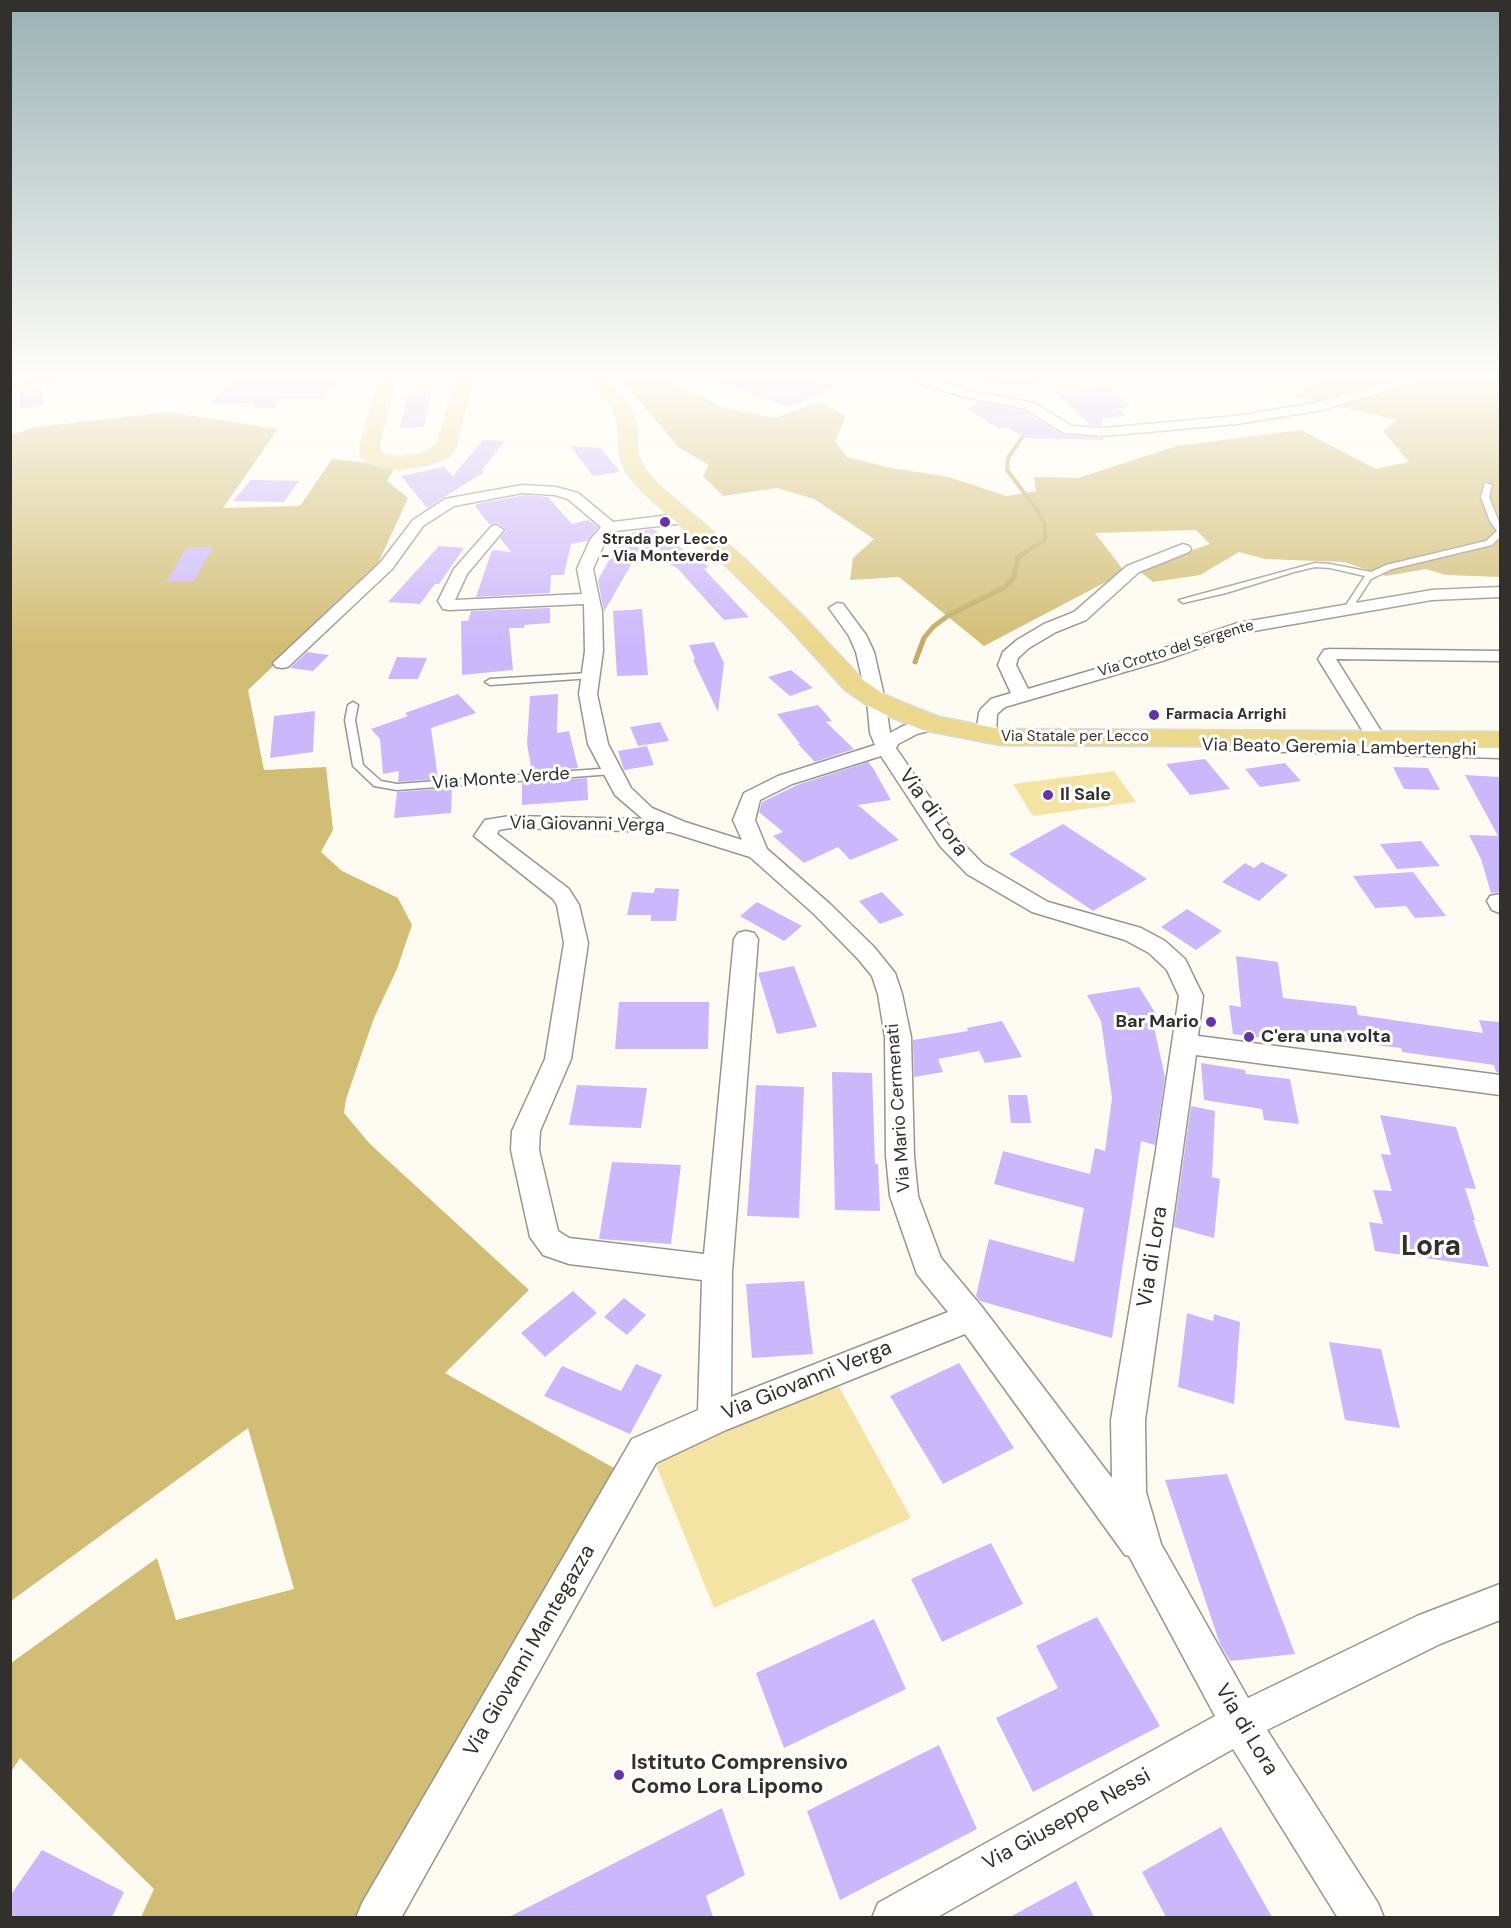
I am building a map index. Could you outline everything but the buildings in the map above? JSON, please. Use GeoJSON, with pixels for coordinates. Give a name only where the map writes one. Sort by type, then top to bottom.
{"type":"FeatureCollection","features":[{"type":"Feature","properties":{"kind":"main road","name":"Via Statale per Lecco"},"geometry":{"type":"LineString","coordinates":[[635,468],[636,472],[737,564],[795,621],[854,685],[876,700],[932,724],[986,735],[1035,739],[1500,740]]}},
{"type":"Feature","properties":{"kind":"street"},"geometry":{"type":"LineString","coordinates":[[282,663],[386,566],[418,523],[450,502],[522,489],[556,491],[577,499],[610,527]]}},
{"type":"Feature","properties":{"kind":"street"},"geometry":{"type":"LineString","coordinates":[[613,771],[598,744],[588,694],[594,651],[593,599],[585,569],[598,540],[610,527],[686,519]]}},
{"type":"Feature","properties":{"kind":"street"},"geometry":{"type":"LineString","coordinates":[[496,530],[460,572],[447,597],[446,601],[449,605],[593,599]]}},
{"type":"Feature","properties":{"kind":"street"},"geometry":{"type":"LineString","coordinates":[[1022,696],[1007,665],[1009,656],[1023,644],[1050,628],[1080,616],[1133,569],[1183,549]]}},
{"type":"Feature","properties":{"kind":"street","name":"Via Crotto del Sergente"},"geometry":{"type":"LineString","coordinates":[[986,735],[988,713],[998,703],[1156,657],[1238,628],[1432,595],[1500,592]]}},
{"type":"Feature","properties":{"kind":"street","name":"Via di Lora"},"geometry":{"type":"LineString","coordinates":[[837,608],[857,635],[865,652],[876,700],[880,733],[886,748],[948,841],[975,869],[1040,907],[1133,934],[1157,947],[1177,965],[1191,996],[1128,1420],[1129,1492],[1145,1551],[1240,1722],[1363,1917]]}},
{"type":"Feature","properties":{"kind":"street"},"geometry":{"type":"LineString","coordinates":[[1376,739],[1327,659],[1330,654],[1500,656]]}},
{"type":"Feature","properties":{"kind":"street"},"geometry":{"type":"LineString","coordinates":[[758,852],[744,820],[751,797],[785,780],[886,748],[891,740],[910,730],[932,724]]}},
{"type":"Feature","properties":{"kind":"street","name":"Via Beato Geremia Lambertenghi"},"geometry":{"type":"LineString","coordinates":[[1179,738],[1189,745],[1500,752]]}},
{"type":"Feature","properties":{"kind":"street","name":"Via Mario Cermenati"},"geometry":{"type":"LineString","coordinates":[[613,771],[622,791],[645,812],[677,827],[758,852],[822,909],[883,973],[890,994],[897,1037],[900,1156],[904,1196],[928,1265],[971,1317],[1145,1551]]}},
{"type":"Feature","properties":{"kind":"street","name":"Via Giovanni Verga"},"geometry":{"type":"LineString","coordinates":[[677,827],[510,822],[492,825],[485,836],[561,894],[568,905],[576,943],[558,1059],[526,1131],[525,1150],[545,1237],[553,1246],[569,1251],[696,1265],[717,1272]]}},
{"type":"Feature","properties":{"kind":"street","name":"Via Giovanni Verga"},"geometry":{"type":"LineString","coordinates":[[746,939],[717,1272],[714,1419],[971,1317]]}},
{"type":"Feature","properties":{"kind":"street"},"geometry":{"type":"LineString","coordinates":[[1185,1044],[1500,1085]]}},
{"type":"Feature","properties":{"kind":"street","name":"Via Giovanni Mantegazza"},"geometry":{"type":"LineString","coordinates":[[377,1917],[644,1451],[714,1419]]}},
{"type":"Feature","properties":{"kind":"street","name":"Via Giuseppe Nessi"},"geometry":{"type":"LineString","coordinates":[[893,1917],[1240,1722],[1430,1629],[1500,1602]]}},
{"type":"Feature","properties":{"kind":"lane"},"geometry":{"type":"LineString","coordinates":[[1348,608],[1368,577],[1389,567],[1488,543],[1500,532],[1485,497],[1488,485]]}},
{"type":"Feature","properties":{"kind":"lane"},"geometry":{"type":"LineString","coordinates":[[1184,600],[1226,591],[1315,565],[1372,575]]}},
{"type":"Feature","properties":{"kind":"lane"},"geometry":{"type":"LineString","coordinates":[[490,682],[589,676]]}},
{"type":"Feature","properties":{"kind":"lane","name":"Via Monte Verde"},"geometry":{"type":"LineString","coordinates":[[353,705],[350,720],[358,766],[378,784],[397,787],[613,771]]}},
{"type":"Feature","properties":{"kind":"shaded area"},"geometry":{"type":"Polygon","coordinates":[[[11,468],[251,468],[223,508],[300,506],[326,468],[395,468],[387,481],[408,498],[375,570],[248,690],[264,770],[326,767],[333,830],[321,852],[342,871],[398,898],[412,925],[397,969],[374,1018],[346,1099],[344,1113],[370,1144],[529,1290],[445,1373],[621,1472],[360,1917],[141,1917],[154,1889],[20,1758],[11,1772],[11,1663],[157,1558],[176,1620],[294,1589],[248,1428],[11,1601],[11,468]]]}},
{"type":"Feature","properties":{"kind":"shaded area"},"geometry":{"type":"Polygon","coordinates":[[[707,468],[892,468],[949,477],[1006,496],[1036,491],[1034,477],[1078,478],[1109,468],[1500,468],[1500,577],[1446,575],[1426,569],[1386,576],[1344,562],[1265,559],[1239,552],[1200,575],[1153,582],[1137,569],[1210,544],[1196,530],[1095,533],[1125,572],[984,646],[899,577],[850,580],[853,558],[874,539],[814,499],[777,488],[723,496],[703,476],[707,468]]]}},
{"type":"Feature","properties":{"kind":"shaded area"},"geometry":{"type":"Polygon","coordinates":[[[1114,771],[1136,802],[1033,816],[1013,784],[1114,771]]]}},
{"type":"Feature","properties":{"kind":"shaded area"},"geometry":{"type":"Polygon","coordinates":[[[831,1372],[911,1518],[714,1608],[649,1448],[831,1372]]]}},
{"type":"Feature","properties":{"kind":"waterway"},"geometry":{"type":"LineString","coordinates":[[1007,468],[1040,514],[1045,525],[1045,540],[1023,554]]}},
{"type":"Feature","properties":{"kind":"waterway"},"geometry":{"type":"LineString","coordinates":[[915,662],[924,638],[933,627],[949,615],[1005,587],[1014,577],[1018,557],[1025,552]]}},
{"type":"Feature","properties":{"kind":"place","name":"Strada per Lecco - Via Monteverde"},"geometry":{"type":"Point","coordinates":[665,522]}},
{"type":"Feature","properties":{"kind":"place","name":"Farmacia Arrighi"},"geometry":{"type":"Point","coordinates":[1154,715]}},
{"type":"Feature","properties":{"kind":"place","name":"Il Sale"},"geometry":{"type":"Point","coordinates":[1048,795]}},
{"type":"Feature","properties":{"kind":"place","name":"Bar Mario"},"geometry":{"type":"Point","coordinates":[1211,1022]}},
{"type":"Feature","properties":{"kind":"place","name":"C'era una volta"},"geometry":{"type":"Point","coordinates":[1249,1037]}},
{"type":"Feature","properties":{"kind":"place","name":"Istituto Comprensivo Como Lora Lipomo"},"geometry":{"type":"Point","coordinates":[619,1775]}},
{"type":"Feature","properties":{"kind":"district","name":"Lora"},"geometry":{"type":"Point","coordinates":[1431,1248]}}]}
